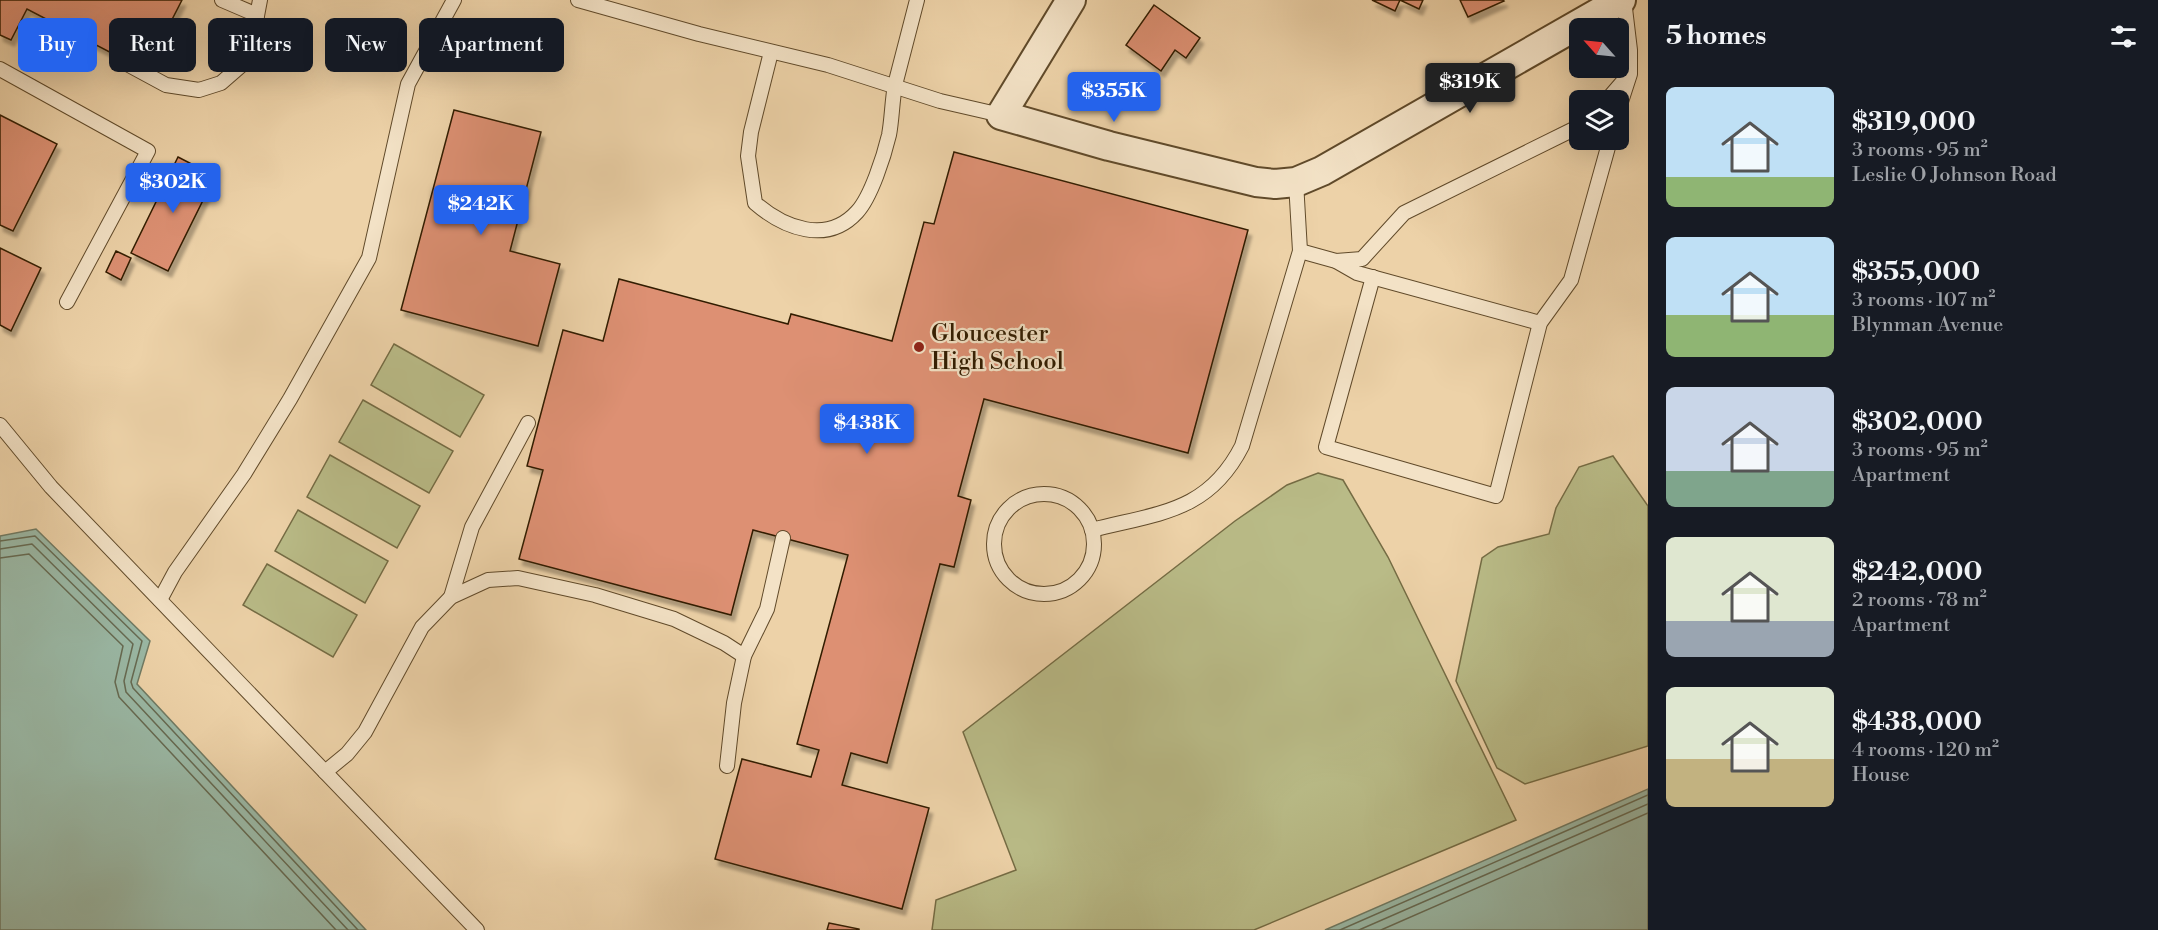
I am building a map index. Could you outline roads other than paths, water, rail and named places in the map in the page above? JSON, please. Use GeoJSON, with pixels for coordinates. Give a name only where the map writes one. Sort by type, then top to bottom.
{"type":"FeatureCollection","features":[{"type":"Feature","properties":{"kind":"street"},"geometry":{"type":"LineString","coordinates":[[1071,0],[1001,116],[1109,146],[1256,182],[1275,184],[1296,182],[1348,157],[1623,0]]}},
{"type":"Feature","properties":{"kind":"lane"},"geometry":{"type":"LineString","coordinates":[[222,0],[257,15]]}},
{"type":"Feature","properties":{"kind":"lane"},"geometry":{"type":"LineString","coordinates":[[141,72],[166,86],[199,90],[221,83],[244,63],[253,36],[260,0]]}},
{"type":"Feature","properties":{"kind":"lane"},"geometry":{"type":"LineString","coordinates":[[160,600],[175,572],[244,474],[290,399],[369,258],[408,84],[454,0]]}},
{"type":"Feature","properties":{"kind":"lane"},"geometry":{"type":"LineString","coordinates":[[578,0],[699,34],[828,65],[940,101],[1001,116]]}},
{"type":"Feature","properties":{"kind":"lane"},"geometry":{"type":"LineString","coordinates":[[771,52],[751,132],[748,156],[755,203],[770,215],[795,228],[817,232],[839,226],[858,211],[877,176],[889,135],[895,87],[917,0]]}},
{"type":"Feature","properties":{"kind":"lane"},"geometry":{"type":"LineString","coordinates":[[1623,0],[1630,50],[1630,74],[1625,90]]}},
{"type":"Feature","properties":{"kind":"lane"},"geometry":{"type":"LineString","coordinates":[[0,69],[148,151],[67,302]]}},
{"type":"Feature","properties":{"kind":"lane"},"geometry":{"type":"LineString","coordinates":[[1616,90],[1630,74]]}},
{"type":"Feature","properties":{"kind":"lane"},"geometry":{"type":"LineString","coordinates":[[1336,261],[1362,259],[1404,213],[1569,131]]}},
{"type":"Feature","properties":{"kind":"lane"},"geometry":{"type":"LineString","coordinates":[[1373,277],[1326,447],[1496,496],[1540,323],[1571,280],[1607,150]]}},
{"type":"Feature","properties":{"kind":"lane"},"geometry":{"type":"LineString","coordinates":[[1092,530],[1181,507],[1199,498],[1227,471],[1242,446],[1300,252],[1296,182]]}},
{"type":"Feature","properties":{"kind":"lane"},"geometry":{"type":"LineString","coordinates":[[1300,252],[1336,261],[1357,273],[1540,323]]}},
{"type":"Feature","properties":{"kind":"lane"},"geometry":{"type":"LineString","coordinates":[[451,597],[472,527],[528,423]]}},
{"type":"Feature","properties":{"kind":"lane"},"geometry":{"type":"LineString","coordinates":[[0,425],[51,487],[477,930]]}},
{"type":"Feature","properties":{"kind":"lane"},"geometry":{"type":"LineString","coordinates":[[1050,494],[1068,500],[1083,513],[1092,530],[1093,549],[1087,568],[1074,583],[1057,592],[1038,593],[1020,587],[1005,575],[996,557],[994,538],[1000,519],[1013,504],[1030,496],[1050,494]]}},
{"type":"Feature","properties":{"kind":"lane"},"geometry":{"type":"LineString","coordinates":[[727,765],[734,703],[744,656],[767,609],[783,538]]}},
{"type":"Feature","properties":{"kind":"lane"},"geometry":{"type":"LineString","coordinates":[[325,772],[347,754],[365,732],[422,627],[451,597],[488,580],[518,578],[595,595],[674,619],[724,643],[744,656]]}},
{"type":"Feature","properties":{"kind":"water"},"geometry":{"type":"Polygon","coordinates":[[[36,529],[150,641],[137,684],[366,930],[0,930],[0,536],[36,529]]]}},
{"type":"Feature","properties":{"kind":"water"},"geometry":{"type":"Polygon","coordinates":[[[1648,789],[1648,930],[1325,930],[1648,789]]]}},
{"type":"Feature","properties":{"kind":"place","name":"Gloucester High School"},"geometry":{"type":"Point","coordinates":[919,347]}}]}
